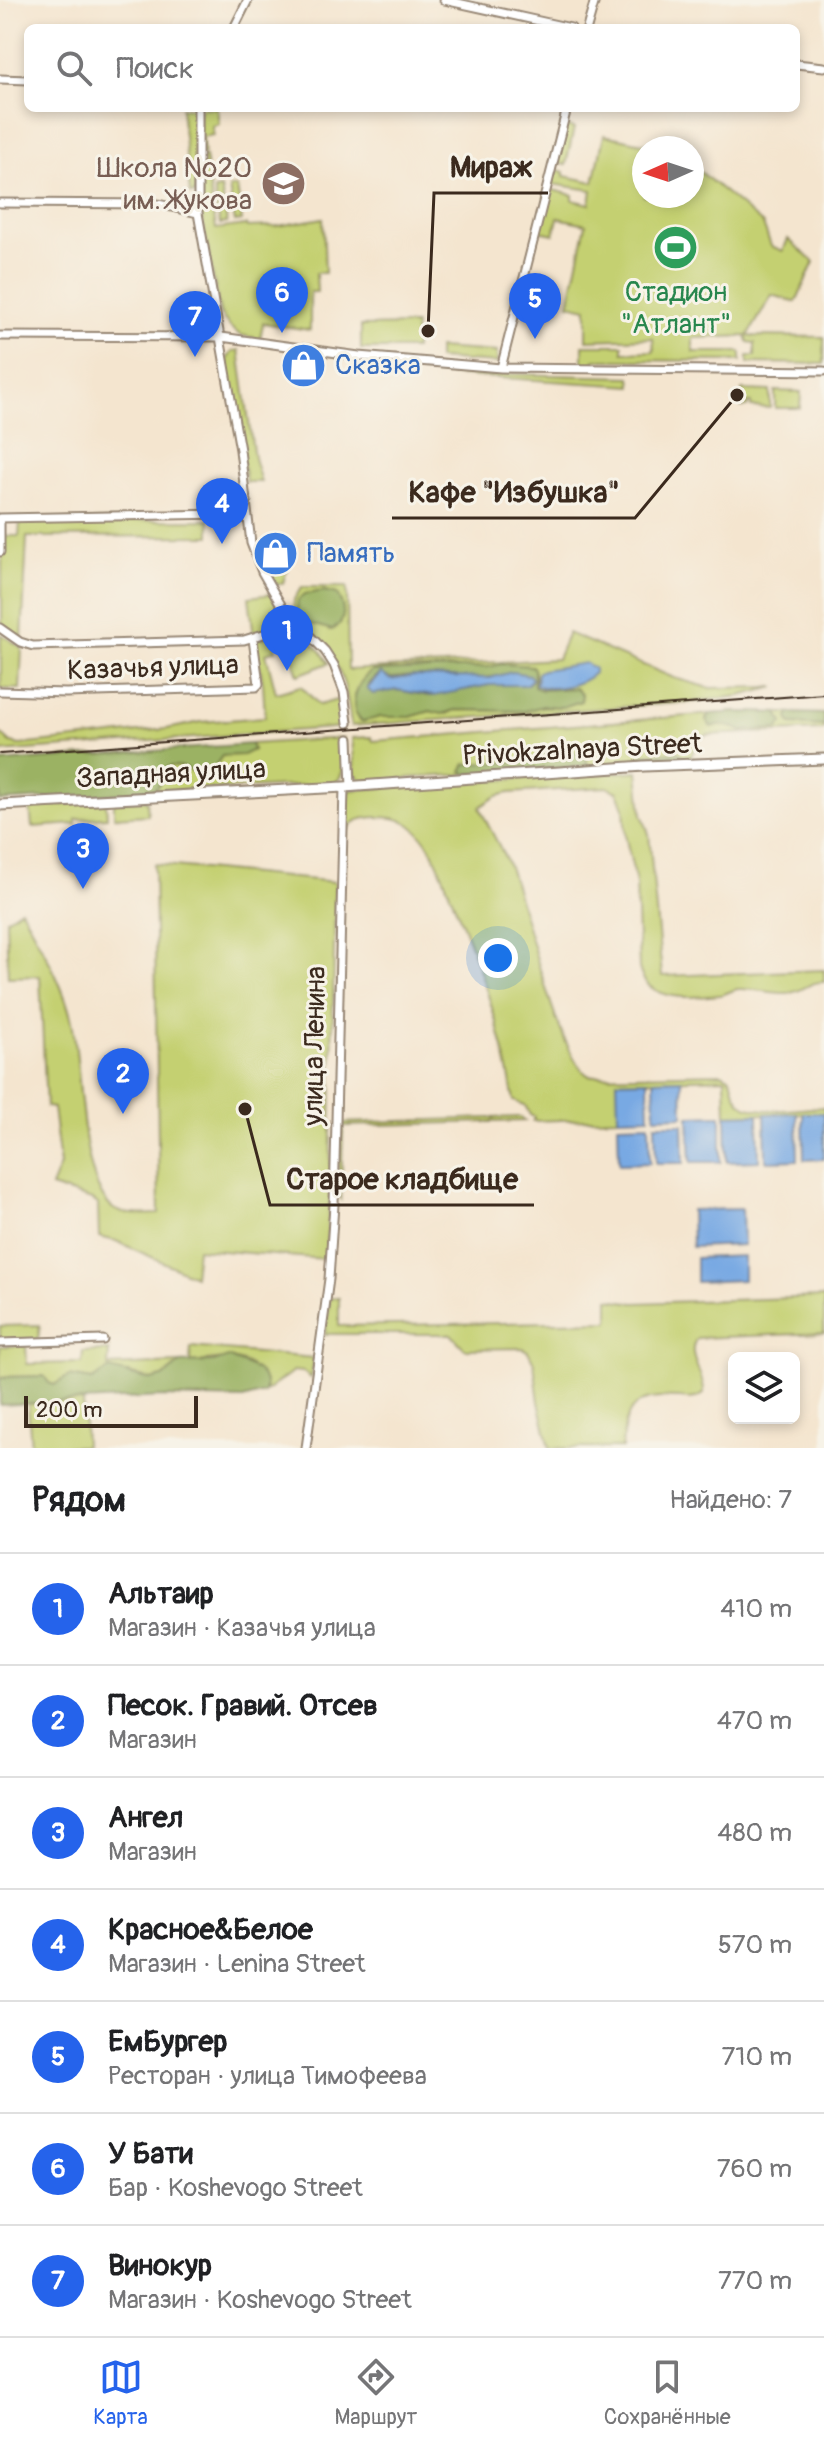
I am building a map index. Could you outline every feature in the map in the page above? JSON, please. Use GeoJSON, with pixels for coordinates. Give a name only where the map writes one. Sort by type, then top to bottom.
{"type":"FeatureCollection","features":[{"type":"Feature","properties":{"kind":"main road","name":"Privokzalnaya Street"},"geometry":{"type":"LineString","coordinates":[[347,787],[644,766],[824,759]]}},
{"type":"Feature","properties":{"kind":"main road","name":"Западная улица"},"geometry":{"type":"LineString","coordinates":[[0,805],[347,787]]}},
{"type":"Feature","properties":{"kind":"street"},"geometry":{"type":"LineString","coordinates":[[236,24],[248,0]]}},
{"type":"Feature","properties":{"kind":"street"},"geometry":{"type":"LineString","coordinates":[[444,0],[553,24]]}},
{"type":"Feature","properties":{"kind":"street"},"geometry":{"type":"LineString","coordinates":[[588,24],[595,0]]}},
{"type":"Feature","properties":{"kind":"street"},"geometry":{"type":"LineString","coordinates":[[800,64],[824,67]]}},
{"type":"Feature","properties":{"kind":"street"},"geometry":{"type":"LineString","coordinates":[[0,79],[24,80]]}},
{"type":"Feature","properties":{"kind":"street"},"geometry":{"type":"LineString","coordinates":[[198,112],[198,213],[221,337],[250,538],[257,562],[289,617],[334,665],[344,692],[348,723]]}},
{"type":"Feature","properties":{"kind":"street"},"geometry":{"type":"LineString","coordinates":[[501,368],[566,112]]}},
{"type":"Feature","properties":{"kind":"street"},"geometry":{"type":"LineString","coordinates":[[0,203],[162,205],[198,213]]}},
{"type":"Feature","properties":{"kind":"street"},"geometry":{"type":"LineString","coordinates":[[0,336],[221,337],[359,356],[501,368],[824,371]]}},
{"type":"Feature","properties":{"kind":"street"},"geometry":{"type":"LineString","coordinates":[[0,552],[0,518],[225,514],[239,509],[247,501]]}},
{"type":"Feature","properties":{"kind":"street"},"geometry":{"type":"LineString","coordinates":[[0,628],[30,646],[253,639],[276,629],[289,617]]}},
{"type":"Feature","properties":{"kind":"street","name":"Казачья улица"},"geometry":{"type":"LineString","coordinates":[[0,691],[66,693],[256,687],[259,684],[253,639]]}},
{"type":"Feature","properties":{"kind":"street","name":"улица Ленина"},"geometry":{"type":"LineString","coordinates":[[306,1448],[333,1237],[349,739]]}},
{"type":"Feature","properties":{"kind":"street"},"geometry":{"type":"LineString","coordinates":[[0,1343],[103,1340]]}},
{"type":"Feature","properties":{"kind":"green space"},"geometry":{"type":"Polygon","coordinates":[[[181,112],[195,112],[195,194],[190,194],[181,112]]]}},
{"type":"Feature","properties":{"kind":"green space"},"geometry":{"type":"Polygon","coordinates":[[[200,112],[218,112],[219,124],[212,126],[213,135],[202,137],[204,153],[199,154],[200,112]]]}},
{"type":"Feature","properties":{"kind":"green space"},"geometry":{"type":"Polygon","coordinates":[[[566,126],[574,128],[566,165],[556,163],[566,126]]]}},
{"type":"Feature","properties":{"kind":"green space","name":"Стадион \"Атлант\""},"geometry":{"type":"Polygon","coordinates":[[[604,135],[632,141],[632,208],[704,208],[704,175],[763,224],[771,246],[783,251],[788,239],[814,262],[796,302],[772,295],[748,336],[824,337],[824,364],[748,363],[748,356],[755,356],[755,343],[748,342],[746,336],[693,338],[693,352],[741,352],[741,361],[595,360],[595,364],[583,364],[583,345],[623,345],[623,352],[654,351],[653,338],[587,340],[587,308],[569,304],[586,224],[558,218],[554,234],[539,231],[549,189],[573,195],[573,200],[590,204],[592,190],[551,184],[555,169],[564,172],[564,176],[594,182],[604,135]]]}},
{"type":"Feature","properties":{"kind":"green space"},"geometry":{"type":"Polygon","coordinates":[[[205,157],[216,229],[246,225],[278,226],[323,218],[325,273],[316,273],[317,292],[310,292],[310,330],[263,323],[260,339],[240,335],[220,314],[201,213],[199,158],[205,157]]]}},
{"type":"Feature","properties":{"kind":"green space"},"geometry":{"type":"Polygon","coordinates":[[[237,187],[242,221],[235,222],[229,188],[237,187]]]}},
{"type":"Feature","properties":{"kind":"green space"},"geometry":{"type":"Polygon","coordinates":[[[221,189],[227,223],[220,224],[214,190],[221,189]]]}},
{"type":"Feature","properties":{"kind":"green space"},"geometry":{"type":"Polygon","coordinates":[[[415,325],[415,349],[361,349],[361,326],[415,325]]]}},
{"type":"Feature","properties":{"kind":"green space"},"geometry":{"type":"Polygon","coordinates":[[[438,348],[497,352],[497,363],[438,359],[438,348]]]}},
{"type":"Feature","properties":{"kind":"green space"},"geometry":{"type":"Polygon","coordinates":[[[239,350],[254,458],[261,482],[246,482],[227,359],[232,352],[239,350]]]}},
{"type":"Feature","properties":{"kind":"green space"},"geometry":{"type":"Polygon","coordinates":[[[435,368],[505,374],[631,377],[632,386],[435,374],[435,368]]]}},
{"type":"Feature","properties":{"kind":"green space"},"geometry":{"type":"Polygon","coordinates":[[[742,390],[770,391],[770,408],[751,407],[751,403],[741,407],[742,390]]]}},
{"type":"Feature","properties":{"kind":"green space"},"geometry":{"type":"Polygon","coordinates":[[[775,391],[801,392],[800,408],[775,408],[775,391]]]}},
{"type":"Feature","properties":{"kind":"green space"},"geometry":{"type":"Polygon","coordinates":[[[210,520],[210,536],[27,537],[22,640],[2,626],[2,536],[19,536],[20,521],[210,520]]]}},
{"type":"Feature","properties":{"kind":"green space"},"geometry":{"type":"Polygon","coordinates":[[[280,548],[290,559],[283,583],[277,585],[270,580],[259,558],[280,557],[280,548]]]}},
{"type":"Feature","properties":{"kind":"green space"},"geometry":{"type":"Polygon","coordinates":[[[302,587],[347,587],[348,670],[557,659],[568,633],[674,678],[710,688],[775,687],[740,696],[694,702],[351,726],[341,675],[328,652],[293,614],[294,599],[302,587]],[[324,591],[305,594],[311,624],[329,630],[337,594],[324,591]],[[502,664],[372,671],[358,687],[355,700],[357,714],[360,721],[410,717],[430,711],[447,714],[455,710],[525,711],[543,706],[563,707],[570,688],[537,689],[529,666],[502,664]]]}},
{"type":"Feature","properties":{"kind":"green space"},"geometry":{"type":"Polygon","coordinates":[[[324,591],[337,594],[342,604],[342,619],[332,630],[305,622],[297,611],[298,600],[305,594],[324,591]]]}},
{"type":"Feature","properties":{"kind":"green space"},"geometry":{"type":"Polygon","coordinates":[[[271,594],[286,617],[278,625],[254,636],[249,597],[271,594]]]}},
{"type":"Feature","properties":{"kind":"green space"},"geometry":{"type":"Polygon","coordinates":[[[290,622],[320,650],[329,663],[298,675],[289,647],[283,648],[278,631],[290,622]]]}},
{"type":"Feature","properties":{"kind":"green space"},"geometry":{"type":"Polygon","coordinates":[[[1,634],[22,648],[20,689],[1,689],[1,634]]]}},
{"type":"Feature","properties":{"kind":"green space"},"geometry":{"type":"Polygon","coordinates":[[[272,635],[276,650],[266,653],[276,693],[301,686],[319,705],[340,699],[344,727],[0,752],[0,733],[11,743],[20,745],[265,717],[255,640],[272,635]]]}},
{"type":"Feature","properties":{"kind":"green space"},"geometry":{"type":"Polygon","coordinates":[[[502,664],[532,666],[534,687],[542,690],[575,688],[582,695],[581,701],[563,707],[543,706],[525,711],[455,710],[442,714],[430,711],[410,717],[380,717],[362,722],[357,716],[355,695],[372,671],[502,664]],[[512,672],[489,678],[393,678],[378,675],[367,686],[373,693],[397,690],[429,696],[489,685],[526,685],[531,681],[512,672]]]}},
{"type":"Feature","properties":{"kind":"green space"},"geometry":{"type":"Polygon","coordinates":[[[738,712],[824,714],[824,730],[707,735],[697,741],[690,760],[361,781],[355,773],[352,738],[371,737],[373,741],[738,712]]]}},
{"type":"Feature","properties":{"kind":"green space"},"geometry":{"type":"Polygon","coordinates":[[[778,713],[783,723],[778,729],[742,731],[727,725],[711,727],[706,720],[709,714],[778,713]]]}},
{"type":"Feature","properties":{"kind":"green space"},"geometry":{"type":"Polygon","coordinates":[[[790,713],[824,714],[824,726],[791,724],[788,718],[790,713]]]}},
{"type":"Feature","properties":{"kind":"green space"},"geometry":{"type":"Polygon","coordinates":[[[344,738],[343,770],[333,784],[150,792],[157,786],[165,770],[173,765],[208,775],[222,756],[253,750],[251,744],[344,738]]]}},
{"type":"Feature","properties":{"kind":"green space"},"geometry":{"type":"Polygon","coordinates":[[[251,744],[253,750],[243,755],[222,756],[209,775],[178,766],[167,767],[158,786],[149,792],[0,801],[0,762],[251,744]]]}},
{"type":"Feature","properties":{"kind":"green space"},"geometry":{"type":"Polygon","coordinates":[[[546,749],[580,753],[585,755],[588,764],[467,774],[462,771],[466,764],[531,761],[546,749]]]}},
{"type":"Feature","properties":{"kind":"green space"},"geometry":{"type":"Polygon","coordinates":[[[678,752],[681,755],[677,761],[642,762],[641,759],[643,754],[678,752]]]}},
{"type":"Feature","properties":{"kind":"green space"},"geometry":{"type":"Polygon","coordinates":[[[638,771],[642,814],[649,834],[662,976],[824,970],[824,982],[789,993],[738,989],[720,995],[684,997],[661,993],[651,987],[639,968],[636,883],[626,839],[624,808],[618,792],[607,787],[497,796],[480,807],[509,867],[555,1015],[578,1065],[590,1076],[722,1073],[731,1078],[737,1097],[747,1106],[780,1110],[824,1107],[824,1113],[726,1115],[725,1078],[618,1081],[618,1118],[533,1121],[534,1117],[525,1105],[514,1101],[503,1048],[480,971],[430,847],[408,823],[390,818],[358,820],[345,836],[349,790],[638,771]]]}},
{"type":"Feature","properties":{"kind":"green space"},"geometry":{"type":"Polygon","coordinates":[[[147,800],[148,815],[114,817],[114,802],[147,800]]]}},
{"type":"Feature","properties":{"kind":"green space"},"geometry":{"type":"Polygon","coordinates":[[[106,802],[107,817],[76,819],[76,824],[32,827],[30,806],[106,802]]]}},
{"type":"Feature","properties":{"kind":"green space"},"geometry":{"type":"Polygon","coordinates":[[[154,864],[335,882],[330,1197],[325,1259],[197,1249],[194,1276],[116,1241],[99,1237],[98,1204],[51,1187],[60,1165],[53,1108],[46,1107],[40,976],[8,977],[6,919],[21,909],[51,964],[68,1007],[87,1147],[100,1192],[111,1207],[121,1212],[159,1214],[154,864]]]}},
{"type":"Feature","properties":{"kind":"green space"},"geometry":{"type":"Polygon","coordinates":[[[521,1117],[525,1121],[343,1126],[341,1199],[338,1195],[339,1123],[521,1117]]]}},
{"type":"Feature","properties":{"kind":"green space"},"geometry":{"type":"Polygon","coordinates":[[[824,1297],[824,1333],[697,1338],[693,1351],[704,1394],[692,1399],[643,1401],[630,1412],[622,1448],[550,1448],[534,1363],[528,1351],[522,1348],[465,1349],[451,1334],[325,1334],[330,1298],[339,1298],[339,1326],[609,1321],[609,1299],[634,1303],[824,1297]]]}},
{"type":"Feature","properties":{"kind":"green space"},"geometry":{"type":"Polygon","coordinates":[[[40,1325],[38,1339],[0,1340],[0,1326],[40,1325]]]}},
{"type":"Feature","properties":{"kind":"green space"},"geometry":{"type":"Polygon","coordinates":[[[0,1346],[26,1346],[27,1364],[82,1363],[83,1352],[109,1351],[108,1366],[181,1363],[163,1377],[151,1380],[129,1373],[105,1372],[92,1380],[69,1376],[54,1385],[49,1384],[44,1376],[0,1377],[0,1346]]]}},
{"type":"Feature","properties":{"kind":"green space"},"geometry":{"type":"Polygon","coordinates":[[[191,1347],[314,1358],[311,1378],[303,1372],[293,1371],[264,1393],[266,1386],[249,1365],[228,1359],[190,1363],[191,1347]]]}},
{"type":"Feature","properties":{"kind":"green space"},"geometry":{"type":"Polygon","coordinates":[[[228,1357],[260,1373],[264,1378],[264,1393],[243,1399],[164,1397],[0,1405],[0,1377],[44,1376],[54,1385],[69,1376],[92,1380],[110,1369],[151,1380],[163,1377],[181,1363],[214,1362],[228,1357]]]}},
{"type":"Feature","properties":{"kind":"green space"},"geometry":{"type":"Polygon","coordinates":[[[83,1401],[85,1446],[31,1448],[28,1404],[83,1401]]]}},
{"type":"Feature","properties":{"kind":"water"},"geometry":{"type":"Polygon","coordinates":[[[585,663],[594,668],[594,673],[582,681],[558,687],[536,685],[537,673],[542,670],[585,663]]]}},
{"type":"Feature","properties":{"kind":"water"},"geometry":{"type":"Polygon","coordinates":[[[512,672],[529,675],[532,679],[526,685],[489,685],[434,696],[397,690],[373,694],[367,689],[381,673],[391,680],[414,676],[490,678],[512,672]]]}},
{"type":"Feature","properties":{"kind":"water"},"geometry":{"type":"Polygon","coordinates":[[[682,1079],[683,1116],[655,1117],[654,1080],[682,1079]]]}},
{"type":"Feature","properties":{"kind":"water"},"geometry":{"type":"Polygon","coordinates":[[[648,1080],[649,1117],[618,1118],[617,1081],[648,1080]]]}},
{"type":"Feature","properties":{"kind":"water"},"geometry":{"type":"Polygon","coordinates":[[[797,1113],[798,1160],[766,1161],[765,1114],[797,1113]]]}},
{"type":"Feature","properties":{"kind":"water"},"geometry":{"type":"Polygon","coordinates":[[[803,1113],[824,1113],[824,1159],[804,1160],[803,1113]]]}},
{"type":"Feature","properties":{"kind":"water"},"geometry":{"type":"Polygon","coordinates":[[[758,1114],[759,1161],[727,1162],[726,1115],[758,1114]]]}},
{"type":"Feature","properties":{"kind":"water"},"geometry":{"type":"Polygon","coordinates":[[[721,1115],[721,1162],[691,1162],[689,1116],[721,1115]]]}},
{"type":"Feature","properties":{"kind":"water"},"geometry":{"type":"Polygon","coordinates":[[[649,1124],[650,1163],[619,1164],[618,1125],[649,1124]]]}},
{"type":"Feature","properties":{"kind":"water"},"geometry":{"type":"Polygon","coordinates":[[[655,1124],[683,1124],[684,1163],[656,1163],[655,1124]]]}},
{"type":"Feature","properties":{"kind":"water"},"geometry":{"type":"Polygon","coordinates":[[[742,1209],[743,1245],[692,1247],[691,1210],[742,1209]]]}},
{"type":"Feature","properties":{"kind":"water"},"geometry":{"type":"Polygon","coordinates":[[[743,1256],[743,1280],[696,1282],[696,1258],[743,1256]]]}},
{"type":"Feature","properties":{"kind":"tunnel"},"geometry":{"type":"LineString","coordinates":[[348,723],[349,739]]}},
{"type":"Feature","properties":{"kind":"railway"},"geometry":{"type":"LineString","coordinates":[[0,754],[824,694]]}},
{"type":"Feature","properties":{"kind":"place","name":"Школа №20 им. Жукова"},"geometry":{"type":"Point","coordinates":[283,184]}},
{"type":"Feature","properties":{"kind":"place","name":"Стадион \"Атлант\""},"geometry":{"type":"Point","coordinates":[676,247]}},
{"type":"Feature","properties":{"kind":"place","name":"Мираж"},"geometry":{"type":"Point","coordinates":[428,331]}},
{"type":"Feature","properties":{"kind":"place","name":"У Бати"},"geometry":{"type":"Point","coordinates":[282,333]}},
{"type":"Feature","properties":{"kind":"place","name":"ЕмБургер"},"geometry":{"type":"Point","coordinates":[535,339]}},
{"type":"Feature","properties":{"kind":"place","name":"Винокур"},"geometry":{"type":"Point","coordinates":[195,357]}},
{"type":"Feature","properties":{"kind":"place","name":"Сказка"},"geometry":{"type":"Point","coordinates":[304,365]}},
{"type":"Feature","properties":{"kind":"place","name":"Кафе \"Избушка\""},"geometry":{"type":"Point","coordinates":[737,395]}},
{"type":"Feature","properties":{"kind":"place","name":"Красное&Белое"},"geometry":{"type":"Point","coordinates":[222,544]}},
{"type":"Feature","properties":{"kind":"place","name":"Память"},"geometry":{"type":"Point","coordinates":[276,553]}},
{"type":"Feature","properties":{"kind":"place","name":"Альтаир"},"geometry":{"type":"Point","coordinates":[287,671]}},
{"type":"Feature","properties":{"kind":"place","name":"Ангел"},"geometry":{"type":"Point","coordinates":[83,889]}},
{"type":"Feature","properties":{"kind":"place","name":"Старое кладбище"},"geometry":{"type":"Point","coordinates":[245,1109]}},
{"type":"Feature","properties":{"kind":"place","name":"Песок. Гравий. Отсев"},"geometry":{"type":"Point","coordinates":[123,1114]}}]}
